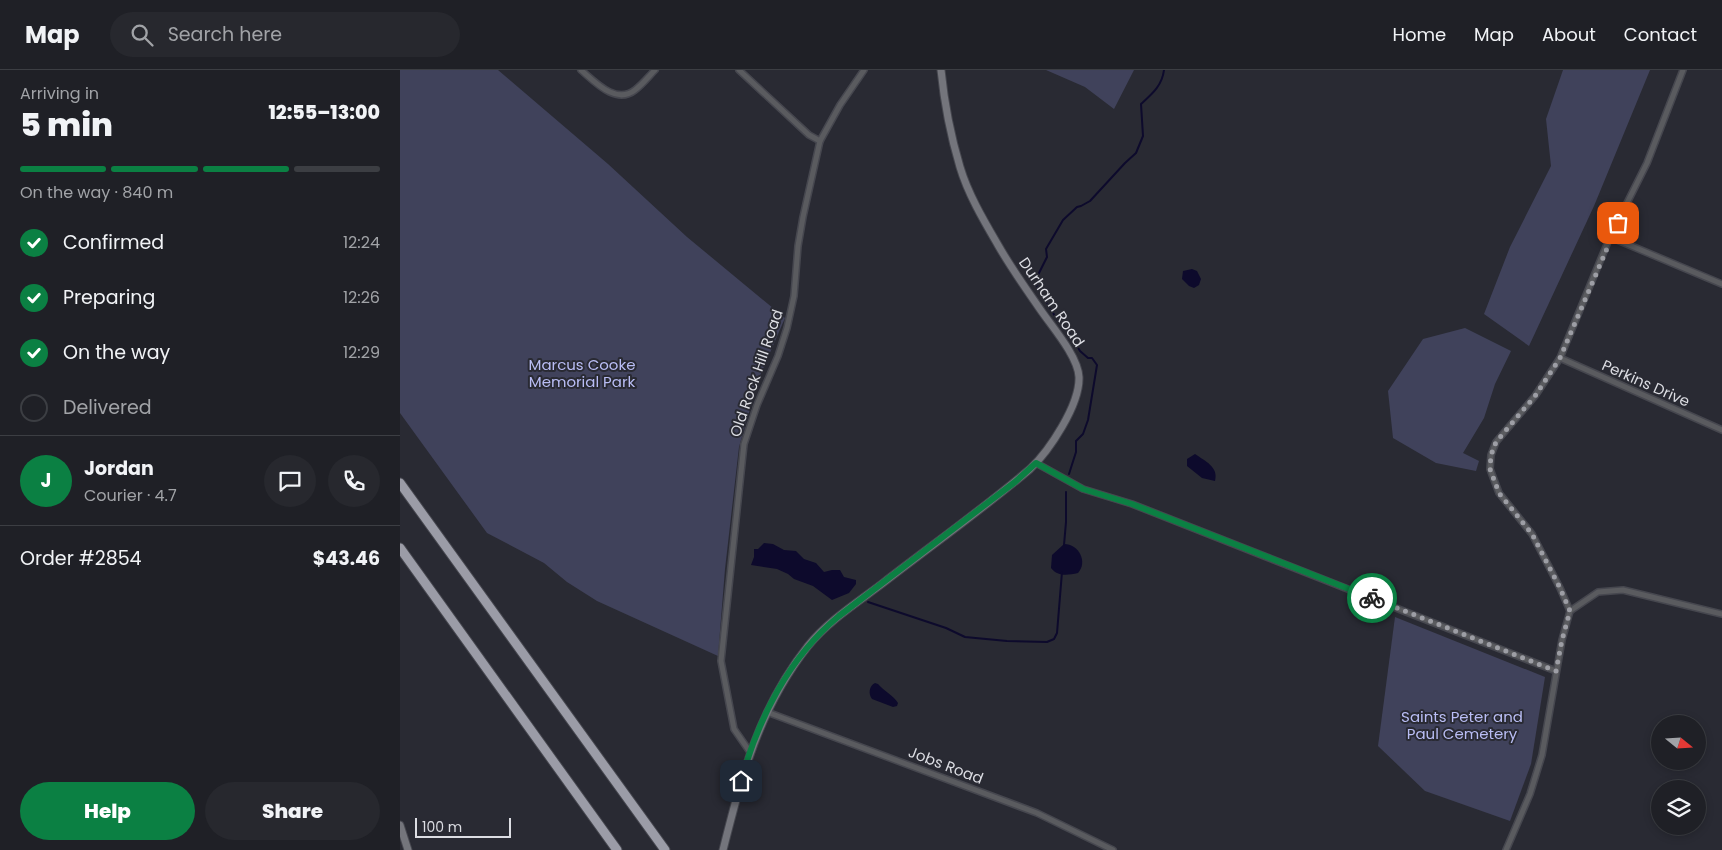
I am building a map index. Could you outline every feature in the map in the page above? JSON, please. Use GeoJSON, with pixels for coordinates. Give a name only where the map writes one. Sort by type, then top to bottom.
{"type":"FeatureCollection","features":[{"type":"Feature","properties":{"kind":"highway"},"geometry":{"type":"LineString","coordinates":[[400,483],[665,850]]}},
{"type":"Feature","properties":{"kind":"highway"},"geometry":{"type":"LineString","coordinates":[[400,548],[617,850]]}},
{"type":"Feature","properties":{"kind":"main road","name":"Durham Road"},"geometry":{"type":"LineString","coordinates":[[722,850],[750,752],[767,712],[809,645],[827,626],[1015,482],[1036,463],[1058,432],[1078,392],[1079,376],[1072,356],[998,246],[960,168],[943,91],[941,70]]}},
{"type":"Feature","properties":{"kind":"main road"},"geometry":{"type":"LineString","coordinates":[[400,825],[408,850]]}},
{"type":"Feature","properties":{"kind":"street"},"geometry":{"type":"LineString","coordinates":[[581,70],[606,92],[626,94],[634,91],[655,70]]}},
{"type":"Feature","properties":{"kind":"street"},"geometry":{"type":"LineString","coordinates":[[740,70],[809,135],[820,141]]}},
{"type":"Feature","properties":{"kind":"street","name":"Old Rock Hill Road"},"geometry":{"type":"LineString","coordinates":[[750,752],[734,729],[720,661],[744,444],[757,404],[778,356],[787,328],[794,296],[798,246],[803,217],[820,141],[840,105],[864,70]]}},
{"type":"Feature","properties":{"kind":"street"},"geometry":{"type":"LineString","coordinates":[[1506,850],[1530,794],[1542,755],[1562,640],[1570,611],[1532,534],[1499,493],[1490,469],[1491,455],[1496,442],[1535,396],[1560,358],[1610,238],[1647,163],[1683,70]]}},
{"type":"Feature","properties":{"kind":"street"},"geometry":{"type":"LineString","coordinates":[[1610,238],[1722,284]]}},
{"type":"Feature","properties":{"kind":"street","name":"Perkins Drive"},"geometry":{"type":"LineString","coordinates":[[1560,358],[1722,430]]}},
{"type":"Feature","properties":{"kind":"street"},"geometry":{"type":"LineString","coordinates":[[1036,463],[1083,489],[1132,504],[1556,671]]}},
{"type":"Feature","properties":{"kind":"street"},"geometry":{"type":"LineString","coordinates":[[1570,611],[1598,592],[1623,590],[1722,614]]}},
{"type":"Feature","properties":{"kind":"street","name":"Jobs Road"},"geometry":{"type":"LineString","coordinates":[[767,712],[1037,813],[1113,850]]}},
{"type":"Feature","properties":{"kind":"green space","name":"Marcus Cooke Memorial Park"},"geometry":{"type":"Polygon","coordinates":[[[400,70],[498,70],[608,164],[687,237],[785,318],[759,378],[739,447],[725,569],[718,656],[597,601],[567,582],[544,563],[487,533],[400,413],[400,70]]]}},
{"type":"Feature","properties":{"kind":"green space"},"geometry":{"type":"Polygon","coordinates":[[[1046,70],[1134,70],[1114,109],[1085,87],[1046,70]]]}},
{"type":"Feature","properties":{"kind":"green space"},"geometry":{"type":"Polygon","coordinates":[[[1563,70],[1650,70],[1594,206],[1529,346],[1484,314],[1510,247],[1551,166],[1546,119],[1563,70]]]}},
{"type":"Feature","properties":{"kind":"green space"},"geometry":{"type":"Polygon","coordinates":[[[1465,328],[1511,351],[1495,384],[1484,418],[1463,453],[1479,461],[1476,471],[1436,463],[1393,438],[1388,391],[1423,339],[1465,328]]]}},
{"type":"Feature","properties":{"kind":"green space","name":"Saints Peter and Paul Cemetery"},"geometry":{"type":"Polygon","coordinates":[[[1395,617],[1545,677],[1531,764],[1510,821],[1425,791],[1378,746],[1395,617]]]}},
{"type":"Feature","properties":{"kind":"shaded area"},"geometry":{"type":"Polygon","coordinates":[[[1192,269],[1197,271],[1201,279],[1199,285],[1194,288],[1182,279],[1183,271],[1192,269]]]}},
{"type":"Feature","properties":{"kind":"shaded area"},"geometry":{"type":"Polygon","coordinates":[[[1195,454],[1213,468],[1216,476],[1215,481],[1202,478],[1187,466],[1187,459],[1195,454]]]}},
{"type":"Feature","properties":{"kind":"shaded area"},"geometry":{"type":"Polygon","coordinates":[[[764,543],[773,544],[784,550],[796,551],[804,559],[816,563],[824,572],[840,570],[844,577],[856,580],[856,584],[849,593],[832,600],[813,586],[794,579],[777,569],[751,565],[754,549],[758,549],[764,543]]]}},
{"type":"Feature","properties":{"kind":"shaded area"},"geometry":{"type":"Polygon","coordinates":[[[1064,544],[1074,547],[1080,554],[1082,564],[1078,573],[1060,574],[1051,568],[1052,555],[1064,544]]]}},
{"type":"Feature","properties":{"kind":"shaded area"},"geometry":{"type":"Polygon","coordinates":[[[875,683],[894,698],[898,703],[897,706],[893,707],[872,699],[870,690],[871,686],[875,683]]]}},
{"type":"Feature","properties":{"kind":"waterway"},"geometry":{"type":"LineString","coordinates":[[1069,474],[1076,452],[1076,441],[1083,434],[1088,420],[1097,365],[1092,358],[1088,358],[1080,351],[1067,329],[1058,321],[1037,287],[1038,275],[1047,257],[1046,249],[1063,220],[1077,207],[1090,201],[1136,153],[1143,136],[1141,104],[1159,85],[1164,70]]}},
{"type":"Feature","properties":{"kind":"waterway"},"geometry":{"type":"LineString","coordinates":[[1064,545],[1066,492]]}},
{"type":"Feature","properties":{"kind":"waterway"},"geometry":{"type":"LineString","coordinates":[[868,602],[946,628],[965,637],[1047,642],[1054,639],[1057,633],[1062,572]]}},
{"type":"Feature","properties":{"kind":"way so far"},"geometry":{"type":"LineString","coordinates":[[1372,598],[1556,671],[1570,611],[1532,534],[1499,493],[1490,469],[1491,455],[1496,442],[1535,396],[1560,358],[1618,223]]}},
{"type":"Feature","properties":{"kind":"route"},"geometry":{"type":"LineString","coordinates":[[741,781],[760,727],[778,691],[798,660],[818,635],[839,616],[1015,482],[1036,463],[1083,489],[1132,504],[1372,598]]}}]}
